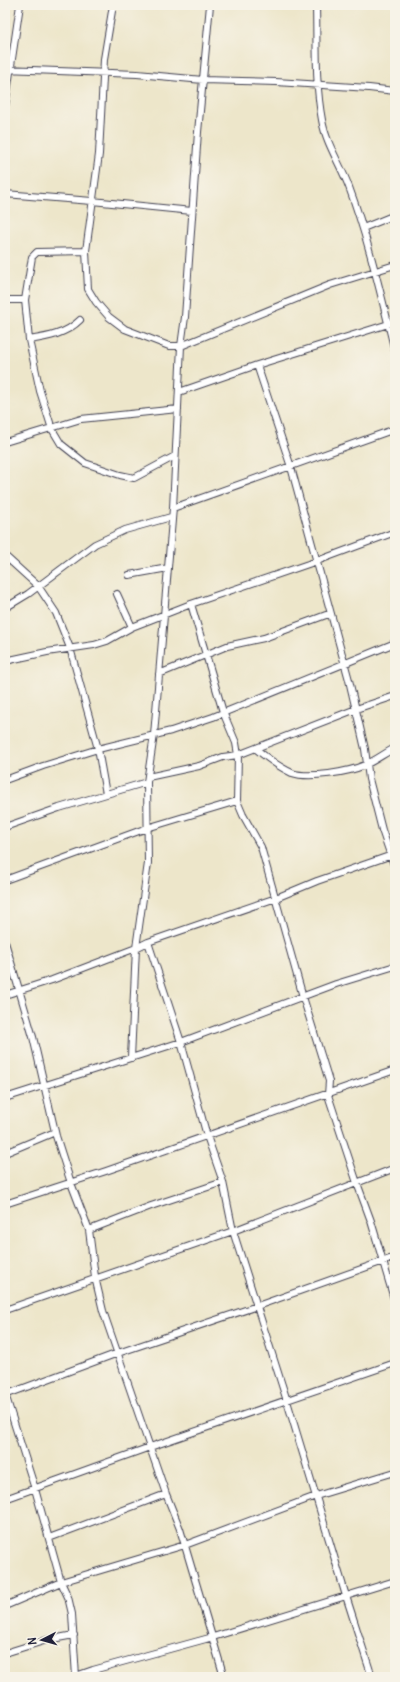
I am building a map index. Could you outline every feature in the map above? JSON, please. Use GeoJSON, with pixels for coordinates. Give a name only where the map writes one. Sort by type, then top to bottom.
{"type":"FeatureCollection","features":[{"type":"Feature","properties":{"kind":"street"},"geometry":{"type":"LineString","coordinates":[[5,106],[8,69],[20,5]]}},
{"type":"Feature","properties":{"kind":"street"},"geometry":{"type":"LineString","coordinates":[[113,5],[104,59],[99,154],[86,251],[88,288],[96,302],[109,317],[125,330],[169,346],[181,346],[330,285],[395,265]]}},
{"type":"Feature","properties":{"kind":"street"},"geometry":{"type":"LineString","coordinates":[[131,1058],[136,948],[148,863],[147,779],[154,735],[171,516],[173,508],[181,346],[185,316],[192,211],[210,5]]}},
{"type":"Feature","properties":{"kind":"street"},"geometry":{"type":"LineString","coordinates":[[316,5],[318,85],[322,122],[327,138],[349,186],[363,228],[376,271],[395,351]]}},
{"type":"Feature","properties":{"kind":"street"},"geometry":{"type":"LineString","coordinates":[[8,69],[136,74],[203,80],[318,85],[395,91]]}},
{"type":"Feature","properties":{"kind":"street"},"geometry":{"type":"LineString","coordinates":[[5,194],[192,211]]}},
{"type":"Feature","properties":{"kind":"street"},"geometry":{"type":"LineString","coordinates":[[363,228],[395,215]]}},
{"type":"Feature","properties":{"kind":"street"},"geometry":{"type":"LineString","coordinates":[[86,251],[36,252],[32,257],[25,300],[29,340],[40,392],[52,429],[61,444],[85,463],[120,475],[134,478],[175,456]]}},
{"type":"Feature","properties":{"kind":"street"},"geometry":{"type":"LineString","coordinates":[[5,300],[25,300]]}},
{"type":"Feature","properties":{"kind":"street"},"geometry":{"type":"LineString","coordinates":[[29,340],[57,334],[74,326],[80,320]]}},
{"type":"Feature","properties":{"kind":"street"},"geometry":{"type":"LineString","coordinates":[[179,392],[257,365],[395,322]]}},
{"type":"Feature","properties":{"kind":"street"},"geometry":{"type":"LineString","coordinates":[[257,365],[291,467],[317,561],[356,709],[366,764],[382,830],[393,855],[395,868]]}},
{"type":"Feature","properties":{"kind":"street"},"geometry":{"type":"LineString","coordinates":[[5,442],[81,419],[178,409]]}},
{"type":"Feature","properties":{"kind":"street"},"geometry":{"type":"LineString","coordinates":[[173,508],[395,429]]}},
{"type":"Feature","properties":{"kind":"street"},"geometry":{"type":"LineString","coordinates":[[5,608],[95,544],[125,530],[171,516]]}},
{"type":"Feature","properties":{"kind":"street"},"geometry":{"type":"LineString","coordinates":[[5,661],[70,648],[94,645],[107,641],[132,627],[164,616],[191,604],[317,561],[395,532]]}},
{"type":"Feature","properties":{"kind":"street"},"geometry":{"type":"LineString","coordinates":[[5,556],[38,586],[52,606],[70,648],[98,749],[106,794]]}},
{"type":"Feature","properties":{"kind":"street"},"geometry":{"type":"LineString","coordinates":[[129,575],[168,568]]}},
{"type":"Feature","properties":{"kind":"street"},"geometry":{"type":"LineString","coordinates":[[116,594],[132,627]]}},
{"type":"Feature","properties":{"kind":"street"},"geometry":{"type":"LineString","coordinates":[[191,604],[224,712],[236,743],[238,756],[237,801],[243,815],[258,839],[303,997],[329,1080],[328,1095],[384,1261],[395,1302]]}},
{"type":"Feature","properties":{"kind":"street"},"geometry":{"type":"LineString","coordinates":[[159,674],[227,646],[264,638],[326,615],[331,615]]}},
{"type":"Feature","properties":{"kind":"street"},"geometry":{"type":"LineString","coordinates":[[5,780],[43,766],[98,749],[185,726],[224,712],[395,643]]}},
{"type":"Feature","properties":{"kind":"street"},"geometry":{"type":"LineString","coordinates":[[5,827],[147,779],[200,766],[223,757],[238,756],[356,709],[395,696]]}},
{"type":"Feature","properties":{"kind":"street"},"geometry":{"type":"LineString","coordinates":[[256,749],[274,763],[293,773],[302,775],[341,773],[366,764],[395,748]]}},
{"type":"Feature","properties":{"kind":"street"},"geometry":{"type":"LineString","coordinates":[[5,880],[147,828],[237,801]]}},
{"type":"Feature","properties":{"kind":"street"},"geometry":{"type":"LineString","coordinates":[[5,995],[136,948],[148,942],[276,898],[317,881],[393,855]]}},
{"type":"Feature","properties":{"kind":"street"},"geometry":{"type":"LineString","coordinates":[[5,942],[33,1037],[55,1132],[71,1183],[89,1230],[96,1278],[104,1311],[166,1494],[185,1545],[224,1677]]}},
{"type":"Feature","properties":{"kind":"street"},"geometry":{"type":"LineString","coordinates":[[148,942],[181,1042],[207,1136],[223,1182],[233,1231],[256,1307],[287,1401],[372,1677]]}},
{"type":"Feature","properties":{"kind":"street"},"geometry":{"type":"LineString","coordinates":[[5,1098],[181,1042],[336,984],[395,966]]}},
{"type":"Feature","properties":{"kind":"street"},"geometry":{"type":"LineString","coordinates":[[5,1204],[71,1183],[328,1095],[395,1070]]}},
{"type":"Feature","properties":{"kind":"street"},"geometry":{"type":"LineString","coordinates":[[5,1153],[55,1132]]}},
{"type":"Feature","properties":{"kind":"street"},"geometry":{"type":"LineString","coordinates":[[5,1310],[233,1231],[395,1168]]}},
{"type":"Feature","properties":{"kind":"street"},"geometry":{"type":"LineString","coordinates":[[89,1230],[151,1206],[223,1182]]}},
{"type":"Feature","properties":{"kind":"street"},"geometry":{"type":"LineString","coordinates":[[395,1257],[256,1307],[118,1353],[5,1395],[35,1489],[61,1582],[68,1597],[74,1635],[75,1677],[213,1637],[395,1581]]}},
{"type":"Feature","properties":{"kind":"street"},"geometry":{"type":"LineString","coordinates":[[5,1500],[150,1447],[395,1363]]}},
{"type":"Feature","properties":{"kind":"street"},"geometry":{"type":"LineString","coordinates":[[5,1606],[61,1582],[185,1545],[316,1496],[395,1472]]}},
{"type":"Feature","properties":{"kind":"street"},"geometry":{"type":"LineString","coordinates":[[49,1538],[166,1494]]}},
{"type":"Feature","properties":{"kind":"street"},"geometry":{"type":"LineString","coordinates":[[5,1653],[47,1640],[74,1635]]}}]}
